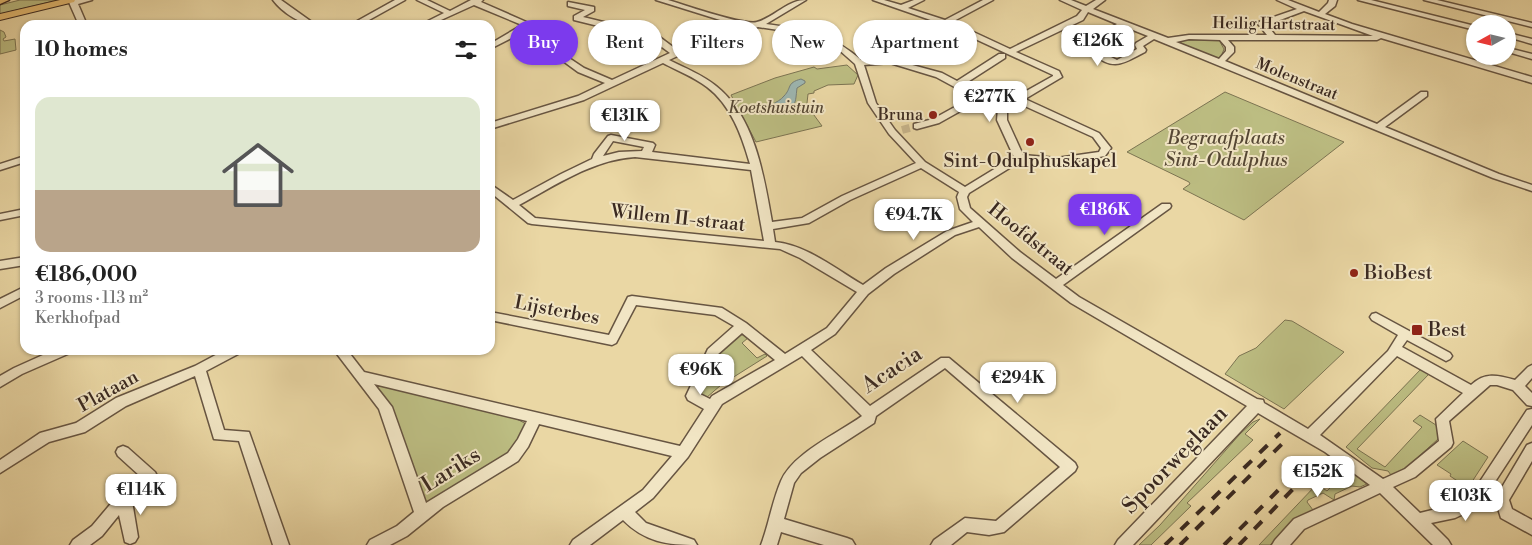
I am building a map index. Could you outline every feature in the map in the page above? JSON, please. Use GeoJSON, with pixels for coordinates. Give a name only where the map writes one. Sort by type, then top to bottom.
{"type":"FeatureCollection","features":[{"type":"Feature","properties":{"kind":"highway"},"geometry":{"type":"LineString","coordinates":[[0,1],[4,0]]}},
{"type":"Feature","properties":{"kind":"main road"},"geometry":{"type":"LineString","coordinates":[[2,16],[62,0]]}},
{"type":"Feature","properties":{"kind":"main road"},"geometry":{"type":"LineString","coordinates":[[2,16],[72,1]]}},
{"type":"Feature","properties":{"kind":"street"},"geometry":{"type":"LineString","coordinates":[[81,20],[72,1],[88,0]]}},
{"type":"Feature","properties":{"kind":"street"},"geometry":{"type":"LineString","coordinates":[[383,0],[398,2]]}},
{"type":"Feature","properties":{"kind":"street"},"geometry":{"type":"LineString","coordinates":[[421,0],[449,13]]}},
{"type":"Feature","properties":{"kind":"street"},"geometry":{"type":"LineString","coordinates":[[660,0],[729,20]]}},
{"type":"Feature","properties":{"kind":"street"},"geometry":{"type":"LineString","coordinates":[[762,23],[802,0]]}},
{"type":"Feature","properties":{"kind":"street"},"geometry":{"type":"LineString","coordinates":[[878,0],[939,20]]}},
{"type":"Feature","properties":{"kind":"street"},"geometry":{"type":"LineString","coordinates":[[901,8],[920,0]]}},
{"type":"Feature","properties":{"kind":"street"},"geometry":{"type":"LineString","coordinates":[[949,20],[989,0]]}},
{"type":"Feature","properties":{"kind":"street","name":"Molenstraat"},"geometry":{"type":"LineString","coordinates":[[1064,0],[1496,176]]}},
{"type":"Feature","properties":{"kind":"street"},"geometry":{"type":"LineString","coordinates":[[1011,52],[1080,18],[1087,9],[1101,0]]}},
{"type":"Feature","properties":{"kind":"street"},"geometry":{"type":"LineString","coordinates":[[1281,0],[1381,36],[1466,57]]}},
{"type":"Feature","properties":{"kind":"street"},"geometry":{"type":"LineString","coordinates":[[1320,15],[1332,4],[1333,0]]}},
{"type":"Feature","properties":{"kind":"street"},"geometry":{"type":"LineString","coordinates":[[1362,0],[1466,26]]}},
{"type":"Feature","properties":{"kind":"street"},"geometry":{"type":"LineString","coordinates":[[1422,14],[1429,0],[1532,26]]}},
{"type":"Feature","properties":{"kind":"street"},"geometry":{"type":"LineString","coordinates":[[281,1],[306,20]]}},
{"type":"Feature","properties":{"kind":"street"},"geometry":{"type":"LineString","coordinates":[[434,20],[476,1],[526,24],[524,28],[495,44]]}},
{"type":"Feature","properties":{"kind":"street"},"geometry":{"type":"LineString","coordinates":[[364,20],[398,2]]}},
{"type":"Feature","properties":{"kind":"street"},"geometry":{"type":"LineString","coordinates":[[571,4],[591,9],[574,20]]}},
{"type":"Feature","properties":{"kind":"street"},"geometry":{"type":"LineString","coordinates":[[1273,38],[1262,24],[1304,9]]}},
{"type":"Feature","properties":{"kind":"street"},"geometry":{"type":"LineString","coordinates":[[577,18],[654,37],[672,51]]}},
{"type":"Feature","properties":{"kind":"street"},"geometry":{"type":"LineString","coordinates":[[1122,24],[1108,31],[1111,46],[1096,53],[1117,63],[1142,50],[1139,45],[1153,36]]}},
{"type":"Feature","properties":{"kind":"street"},"geometry":{"type":"LineString","coordinates":[[762,26],[816,35],[841,47],[853,58]]}},
{"type":"Feature","properties":{"kind":"street"},"geometry":{"type":"LineString","coordinates":[[977,36],[1052,70],[1058,75],[1056,78],[1003,108]]}},
{"type":"Feature","properties":{"kind":"street","name":"Heilig Hartstraat"},"geometry":{"type":"LineString","coordinates":[[1167,41],[1189,37],[1376,38],[1381,36]]}},
{"type":"Feature","properties":{"kind":"street"},"geometry":{"type":"LineString","coordinates":[[1516,37],[1532,42]]}},
{"type":"Feature","properties":{"kind":"street"},"geometry":{"type":"LineString","coordinates":[[1220,62],[1230,52],[1230,47],[1223,38]]}},
{"type":"Feature","properties":{"kind":"street"},"geometry":{"type":"LineString","coordinates":[[1516,52],[1532,57]]}},
{"type":"Feature","properties":{"kind":"street"},"geometry":{"type":"LineString","coordinates":[[662,59],[672,54]]}},
{"type":"Feature","properties":{"kind":"street"},"geometry":{"type":"LineString","coordinates":[[957,85],[1002,56]]}},
{"type":"Feature","properties":{"kind":"street"},"geometry":{"type":"LineString","coordinates":[[662,59],[714,87],[724,96],[751,148],[770,245]]}},
{"type":"Feature","properties":{"kind":"street"},"geometry":{"type":"LineString","coordinates":[[574,65],[614,84]]}},
{"type":"Feature","properties":{"kind":"street"},"geometry":{"type":"LineString","coordinates":[[495,125],[558,107],[614,84],[650,65]]}},
{"type":"Feature","properties":{"kind":"street"},"geometry":{"type":"LineString","coordinates":[[860,65],[865,76],[872,103],[892,132],[922,164],[965,192],[1020,158],[1057,161],[1102,154],[1106,148],[1096,135],[1017,100]]}},
{"type":"Feature","properties":{"kind":"street"},"geometry":{"type":"LineString","coordinates":[[904,65],[939,75],[1003,108]]}},
{"type":"Feature","properties":{"kind":"street"},"geometry":{"type":"LineString","coordinates":[[1491,65],[1532,80]]}},
{"type":"Feature","properties":{"kind":"street"},"geometry":{"type":"LineString","coordinates":[[1377,128],[1424,94]]}},
{"type":"Feature","properties":{"kind":"street"},"geometry":{"type":"LineString","coordinates":[[917,126],[936,121],[980,97]]}},
{"type":"Feature","properties":{"kind":"street"},"geometry":{"type":"LineString","coordinates":[[1003,108],[1002,120],[1020,158]]}},
{"type":"Feature","properties":{"kind":"street"},"geometry":{"type":"LineString","coordinates":[[892,132],[902,130]]}},
{"type":"Feature","properties":{"kind":"street"},"geometry":{"type":"LineString","coordinates":[[598,160],[611,138],[650,145],[646,154]]}},
{"type":"Feature","properties":{"kind":"street"},"geometry":{"type":"LineString","coordinates":[[512,205],[598,160],[618,155],[646,154],[730,167],[755,167]]}},
{"type":"Feature","properties":{"kind":"street"},"geometry":{"type":"LineString","coordinates":[[0,167],[20,161]]}},
{"type":"Feature","properties":{"kind":"street"},"geometry":{"type":"LineString","coordinates":[[767,226],[805,221],[846,198],[922,164]]}},
{"type":"Feature","properties":{"kind":"street"},"geometry":{"type":"LineString","coordinates":[[1496,176],[1532,188]]}},
{"type":"Feature","properties":{"kind":"street"},"geometry":{"type":"LineString","coordinates":[[1496,176],[1532,194]]}},
{"type":"Feature","properties":{"kind":"street","name":"Willem II-straat"},"geometry":{"type":"LineString","coordinates":[[495,191],[532,221],[782,246],[804,255],[864,291]]}},
{"type":"Feature","properties":{"kind":"street","name":"Hoofdstraat"},"geometry":{"type":"LineString","coordinates":[[965,192],[962,197],[965,210],[1016,255],[1075,300],[1311,436],[1381,485],[1443,545]]}},
{"type":"Feature","properties":{"kind":"street"},"geometry":{"type":"LineString","coordinates":[[1056,284],[1166,206]]}},
{"type":"Feature","properties":{"kind":"street"},"geometry":{"type":"LineString","coordinates":[[0,217],[20,213]]}},
{"type":"Feature","properties":{"kind":"street"},"geometry":{"type":"LineString","coordinates":[[578,545],[648,494],[683,453],[711,406],[717,400],[784,362],[802,348],[830,331],[864,291],[890,271],[951,233],[982,223]]}},
{"type":"Feature","properties":{"kind":"street"},"geometry":{"type":"LineString","coordinates":[[0,265],[20,263]]}},
{"type":"Feature","properties":{"kind":"street"},"geometry":{"type":"LineString","coordinates":[[0,304],[20,293]]}},
{"type":"Feature","properties":{"kind":"street","name":"Lijsterbes"},"geometry":{"type":"LineString","coordinates":[[495,317],[612,340],[632,300],[718,311],[742,326],[784,362]]}},
{"type":"Feature","properties":{"kind":"street"},"geometry":{"type":"LineString","coordinates":[[1379,318],[1445,354]]}},
{"type":"Feature","properties":{"kind":"street"},"geometry":{"type":"LineString","coordinates":[[711,406],[693,396],[712,352],[742,326]]}},
{"type":"Feature","properties":{"kind":"street"},"geometry":{"type":"LineString","coordinates":[[1311,436],[1411,334]]}},
{"type":"Feature","properties":{"kind":"street","name":"Acacia"},"geometry":{"type":"LineString","coordinates":[[802,348],[869,414],[945,361],[1070,467],[999,527],[989,528],[965,525],[939,545]]}},
{"type":"Feature","properties":{"kind":"street"},"geometry":{"type":"LineString","coordinates":[[1395,349],[1472,392]]}},
{"type":"Feature","properties":{"kind":"street"},"geometry":{"type":"LineString","coordinates":[[0,382],[18,371],[55,355]]}},
{"type":"Feature","properties":{"kind":"street","name":"Plataan"},"geometry":{"type":"LineString","coordinates":[[0,467],[45,437],[80,428],[121,402],[199,369],[226,355]]}},
{"type":"Feature","properties":{"kind":"street"},"geometry":{"type":"LineString","coordinates":[[344,355],[385,407],[422,514]]}},
{"type":"Feature","properties":{"kind":"street"},"geometry":{"type":"LineString","coordinates":[[199,369],[219,435],[244,436],[281,545]]}},
{"type":"Feature","properties":{"kind":"street"},"geometry":{"type":"LineString","coordinates":[[1517,386],[1532,370]]}},
{"type":"Feature","properties":{"kind":"street"},"geometry":{"type":"LineString","coordinates":[[360,376],[683,453]]}},
{"type":"Feature","properties":{"kind":"street"},"geometry":{"type":"LineString","coordinates":[[1280,545],[1299,524],[1410,473],[1446,443],[1443,419],[1483,382],[1497,380],[1517,386],[1532,401]]}},
{"type":"Feature","properties":{"kind":"street","name":"Spoorweglaan"},"geometry":{"type":"LineString","coordinates":[[1123,545],[1258,404]]}},
{"type":"Feature","properties":{"kind":"street"},"geometry":{"type":"LineString","coordinates":[[769,545],[777,524],[779,507],[791,475],[803,464],[869,419],[869,414]]}},
{"type":"Feature","properties":{"kind":"street"},"geometry":{"type":"LineString","coordinates":[[1418,520],[1455,511],[1469,504],[1482,490],[1532,414]]}},
{"type":"Feature","properties":{"kind":"street","name":"Lariks"},"geometry":{"type":"LineString","coordinates":[[375,545],[402,531],[438,502],[513,457],[523,443],[536,417]]}},
{"type":"Feature","properties":{"kind":"street"},"geometry":{"type":"LineString","coordinates":[[1532,449],[1502,499],[1506,513],[1532,528]]}},
{"type":"Feature","properties":{"kind":"street"},"geometry":{"type":"LineString","coordinates":[[78,545],[97,531],[124,499],[150,476],[123,452]]}},
{"type":"Feature","properties":{"kind":"street"},"geometry":{"type":"LineString","coordinates":[[124,499],[130,537]]}},
{"type":"Feature","properties":{"kind":"street"},"geometry":{"type":"LineString","coordinates":[[625,512],[641,528],[689,545]]}},
{"type":"Feature","properties":{"kind":"street"},"geometry":{"type":"LineString","coordinates":[[777,524],[846,545]]}},
{"type":"Feature","properties":{"kind":"green space"},"geometry":{"type":"Polygon","coordinates":[[[20,0],[58,0],[0,14],[0,5],[20,0]]]}},
{"type":"Feature","properties":{"kind":"green space"},"geometry":{"type":"Polygon","coordinates":[[[0,30],[4,32],[6,37],[3,39],[4,41],[15,39],[16,50],[0,54],[0,30]]]}},
{"type":"Feature","properties":{"kind":"green space"},"geometry":{"type":"Polygon","coordinates":[[[1219,40],[1224,49],[1221,57],[1217,59],[1175,42],[1219,40]]]}},
{"type":"Feature","properties":{"kind":"green space","name":"Koetshuistuin"},"geometry":{"type":"Polygon","coordinates":[[[847,65],[858,75],[854,84],[828,85],[814,91],[814,93],[808,94],[806,112],[811,111],[822,126],[756,142],[731,95],[775,78],[814,67],[817,69],[847,65]]]}},
{"type":"Feature","properties":{"kind":"green space","name":"Begraafplaats Sint-Odulphus"},"geometry":{"type":"Polygon","coordinates":[[[1225,92],[1344,142],[1244,220],[1183,189],[1190,184],[1189,182],[1127,152],[1225,92]]]}},
{"type":"Feature","properties":{"kind":"green space"},"geometry":{"type":"Polygon","coordinates":[[[1285,320],[1292,321],[1344,352],[1284,409],[1225,374],[1239,356],[1256,348],[1285,320]]]}},
{"type":"Feature","properties":{"kind":"green space"},"geometry":{"type":"Polygon","coordinates":[[[741,332],[748,338],[742,343],[757,358],[765,354],[767,356],[721,385],[706,398],[700,394],[717,352],[741,332]]]}},
{"type":"Feature","properties":{"kind":"green space"},"geometry":{"type":"Polygon","coordinates":[[[1421,369],[1429,374],[1357,449],[1385,467],[1422,427],[1413,421],[1420,415],[1436,425],[1440,435],[1405,469],[1391,475],[1388,471],[1372,468],[1346,447],[1421,369]]]}},
{"type":"Feature","properties":{"kind":"green space"},"geometry":{"type":"Polygon","coordinates":[[[368,383],[500,413],[528,425],[516,446],[507,454],[423,506],[368,383]]]}},
{"type":"Feature","properties":{"kind":"green space"},"geometry":{"type":"Polygon","coordinates":[[[1260,419],[1245,434],[1253,440],[1187,503],[1191,506],[1151,545],[1139,545],[1160,525],[1240,434],[1253,422],[1260,419]]]}},
{"type":"Feature","properties":{"kind":"green space"},"geometry":{"type":"Polygon","coordinates":[[[1463,441],[1488,457],[1468,488],[1437,465],[1463,441]]]}},
{"type":"Feature","properties":{"kind":"green space"},"geometry":{"type":"Polygon","coordinates":[[[1347,470],[1367,484],[1360,487],[1352,486],[1335,494],[1334,500],[1323,493],[1308,500],[1307,502],[1313,510],[1297,518],[1270,545],[1259,545],[1317,484],[1327,491],[1347,470]]]}},
{"type":"Feature","properties":{"kind":"water"},"geometry":{"type":"Polygon","coordinates":[[[801,79],[805,83],[797,88],[794,104],[780,111],[773,108],[773,104],[783,97],[791,84],[801,79]]]}},
{"type":"Feature","properties":{"kind":"tunnel"},"geometry":{"type":"LineString","coordinates":[[902,130],[917,126]]}},
{"type":"Feature","properties":{"kind":"railway"},"geometry":{"type":"LineString","coordinates":[[1165,545],[1280,433]]}},
{"type":"Feature","properties":{"kind":"railway"},"geometry":{"type":"LineString","coordinates":[[1180,545],[1288,438]]}},
{"type":"Feature","properties":{"kind":"railway"},"geometry":{"type":"LineString","coordinates":[[1224,545],[1313,455]]}},
{"type":"Feature","properties":{"kind":"railway"},"geometry":{"type":"LineString","coordinates":[[1239,545],[1321,460]]}},
{"type":"Feature","properties":{"kind":"place","name":"Bruna"},"geometry":{"type":"Point","coordinates":[933,115]}},
{"type":"Feature","properties":{"kind":"place","name":"Sint-Odulphuskapel"},"geometry":{"type":"Point","coordinates":[1030,142]}},
{"type":"Feature","properties":{"kind":"place","name":"BioBest"},"geometry":{"type":"Point","coordinates":[1354,273]}},
{"type":"Feature","properties":{"kind":"place","name":"Best"},"geometry":{"type":"Point","coordinates":[1417,330]}}]}
